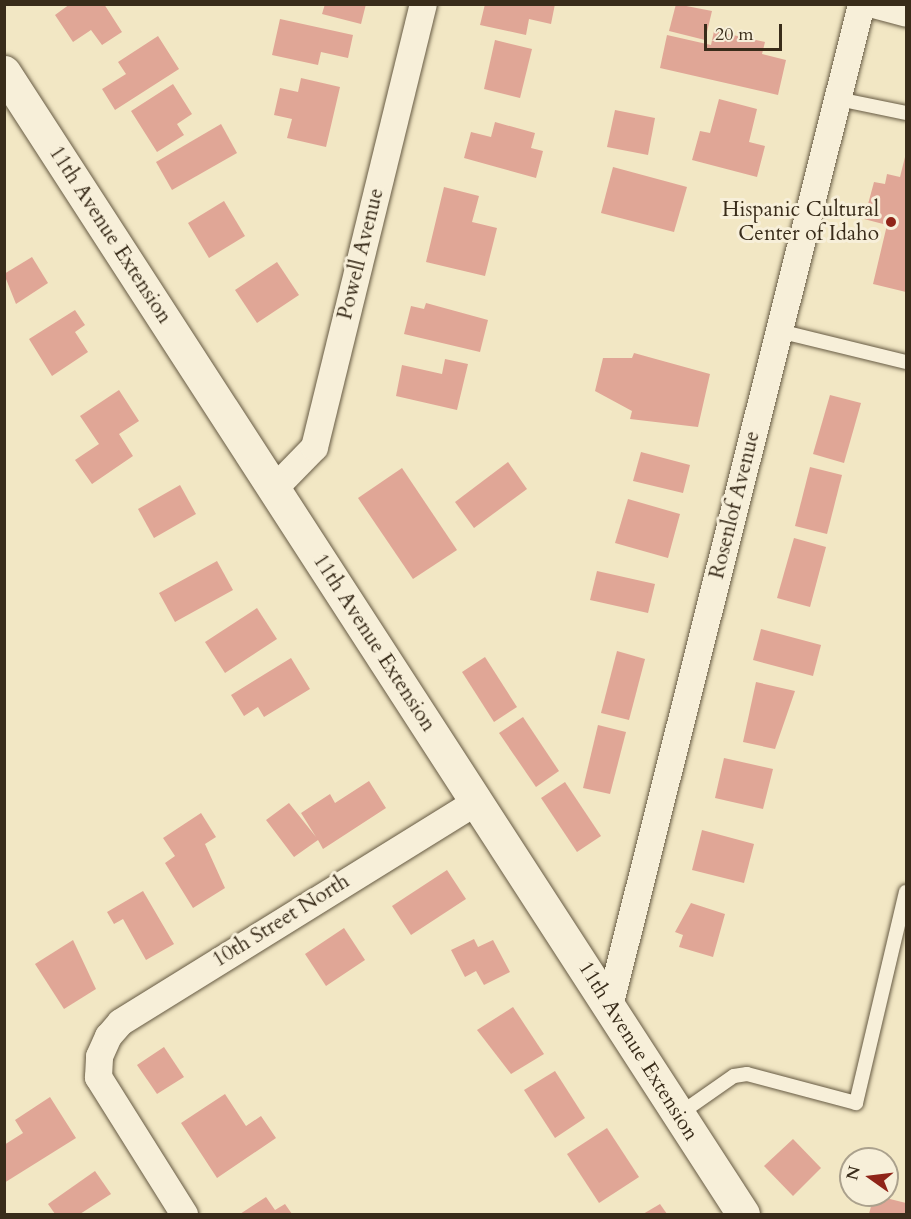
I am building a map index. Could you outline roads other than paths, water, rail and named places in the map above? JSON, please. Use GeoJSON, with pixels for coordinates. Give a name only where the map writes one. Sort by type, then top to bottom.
{"type":"FeatureCollection","features":[{"type":"Feature","properties":{"kind":"street","name":"Powell Avenue"},"geometry":{"type":"LineString","coordinates":[[274,488],[314,447],[423,4]]}},
{"type":"Feature","properties":{"kind":"street","name":"Rosenlof Avenue"},"geometry":{"type":"LineString","coordinates":[[609,1006],[861,4]]}},
{"type":"Feature","properties":{"kind":"street"},"geometry":{"type":"LineString","coordinates":[[873,4],[906,13]]}},
{"type":"Feature","properties":{"kind":"street","name":"11th Avenue Extension"},"geometry":{"type":"LineString","coordinates":[[4,72],[743,1215]]}},
{"type":"Feature","properties":{"kind":"street","name":"10th Street North"},"geometry":{"type":"LineString","coordinates":[[184,1215],[98,1077],[99,1056],[120,1022],[477,801]]}},
{"type":"Feature","properties":{"kind":"lane"},"geometry":{"type":"LineString","coordinates":[[838,99],[906,113]]}},
{"type":"Feature","properties":{"kind":"lane"},"geometry":{"type":"LineString","coordinates":[[779,331],[906,362]]}},
{"type":"Feature","properties":{"kind":"lane"},"geometry":{"type":"LineString","coordinates":[[678,1115],[734,1076],[747,1074],[856,1103],[906,892]]}},
{"type":"Feature","properties":{"kind":"place","name":"Hispanic Cultural Center of Idaho"},"geometry":{"type":"Point","coordinates":[891,222]}}]}
